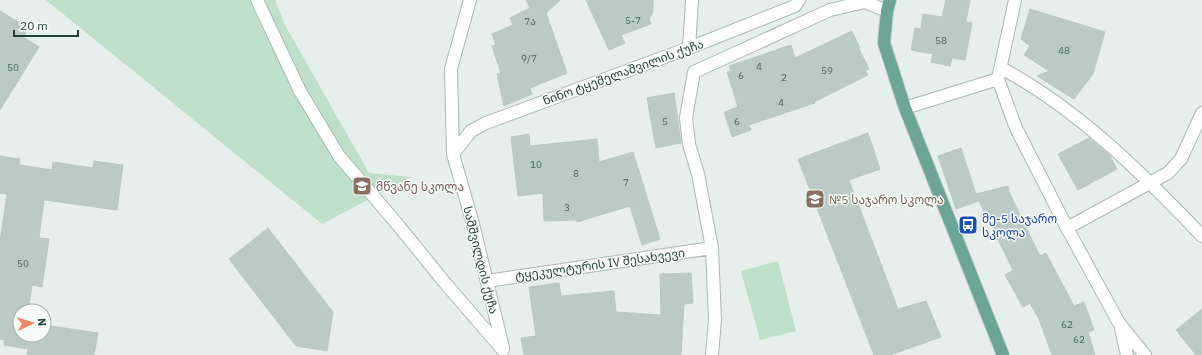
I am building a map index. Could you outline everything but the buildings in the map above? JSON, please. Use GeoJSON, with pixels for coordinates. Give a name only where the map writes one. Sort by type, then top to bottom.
{"type":"FeatureCollection","features":[{"type":"Feature","properties":{"kind":"main road"},"geometry":{"type":"LineString","coordinates":[[889,5],[884,43],[905,108],[1003,355]]}},
{"type":"Feature","properties":{"kind":"street"},"geometry":{"type":"LineString","coordinates":[[257,0],[300,91],[339,156],[398,224],[445,283],[504,352]]}},
{"type":"Feature","properties":{"kind":"street","name":"სამშვილდის ქუჩა"},"geometry":{"type":"LineString","coordinates":[[470,0],[452,69],[453,154],[487,281],[504,352]]}},
{"type":"Feature","properties":{"kind":"street"},"geometry":{"type":"LineString","coordinates":[[689,48],[692,0]]}},
{"type":"Feature","properties":{"kind":"street","name":"ნინო ტყეშელაშვილის ქუჩა"},"geometry":{"type":"LineString","coordinates":[[453,154],[471,131],[486,123],[689,48],[795,6],[799,0]]}},
{"type":"Feature","properties":{"kind":"street"},"geometry":{"type":"LineString","coordinates":[[1015,0],[999,73],[1016,128],[1067,228],[1119,323],[1145,355]]}},
{"type":"Feature","properties":{"kind":"street"},"geometry":{"type":"LineString","coordinates":[[712,355],[715,320],[712,248],[686,118],[694,72],[830,10],[865,2],[889,5]]}},
{"type":"Feature","properties":{"kind":"street"},"geometry":{"type":"LineString","coordinates":[[905,108],[999,73],[1022,79],[1068,112],[1103,140],[1150,182],[1202,236]]}},
{"type":"Feature","properties":{"kind":"street"},"geometry":{"type":"LineString","coordinates":[[1067,228],[1168,173],[1181,159],[1202,113]]}},
{"type":"Feature","properties":{"kind":"street","name":"ტყეკულტურის IV შესახვევი"},"geometry":{"type":"LineString","coordinates":[[487,281],[712,248]]}},
{"type":"Feature","properties":{"kind":"street"},"geometry":{"type":"LineString","coordinates":[[1119,323],[1127,355]]}},
{"type":"Feature","properties":{"kind":"green space"},"geometry":{"type":"Polygon","coordinates":[[[46,0],[275,0],[285,25],[369,173],[411,177],[322,224],[46,0]]]}},
{"type":"Feature","properties":{"kind":"green space"},"geometry":{"type":"Polygon","coordinates":[[[778,261],[796,331],[760,340],[741,271],[778,261]]]}},
{"type":"Feature","properties":{"kind":"place","name":"მწვანე სკოლა"},"geometry":{"type":"Point","coordinates":[362,186]}},
{"type":"Feature","properties":{"kind":"place","name":"№5 საჯარო სკოლა"},"geometry":{"type":"Point","coordinates":[815,199]}},
{"type":"Feature","properties":{"kind":"place","name":"მე-5 საჯარო სკოლა"},"geometry":{"type":"Point","coordinates":[968,225]}}]}
